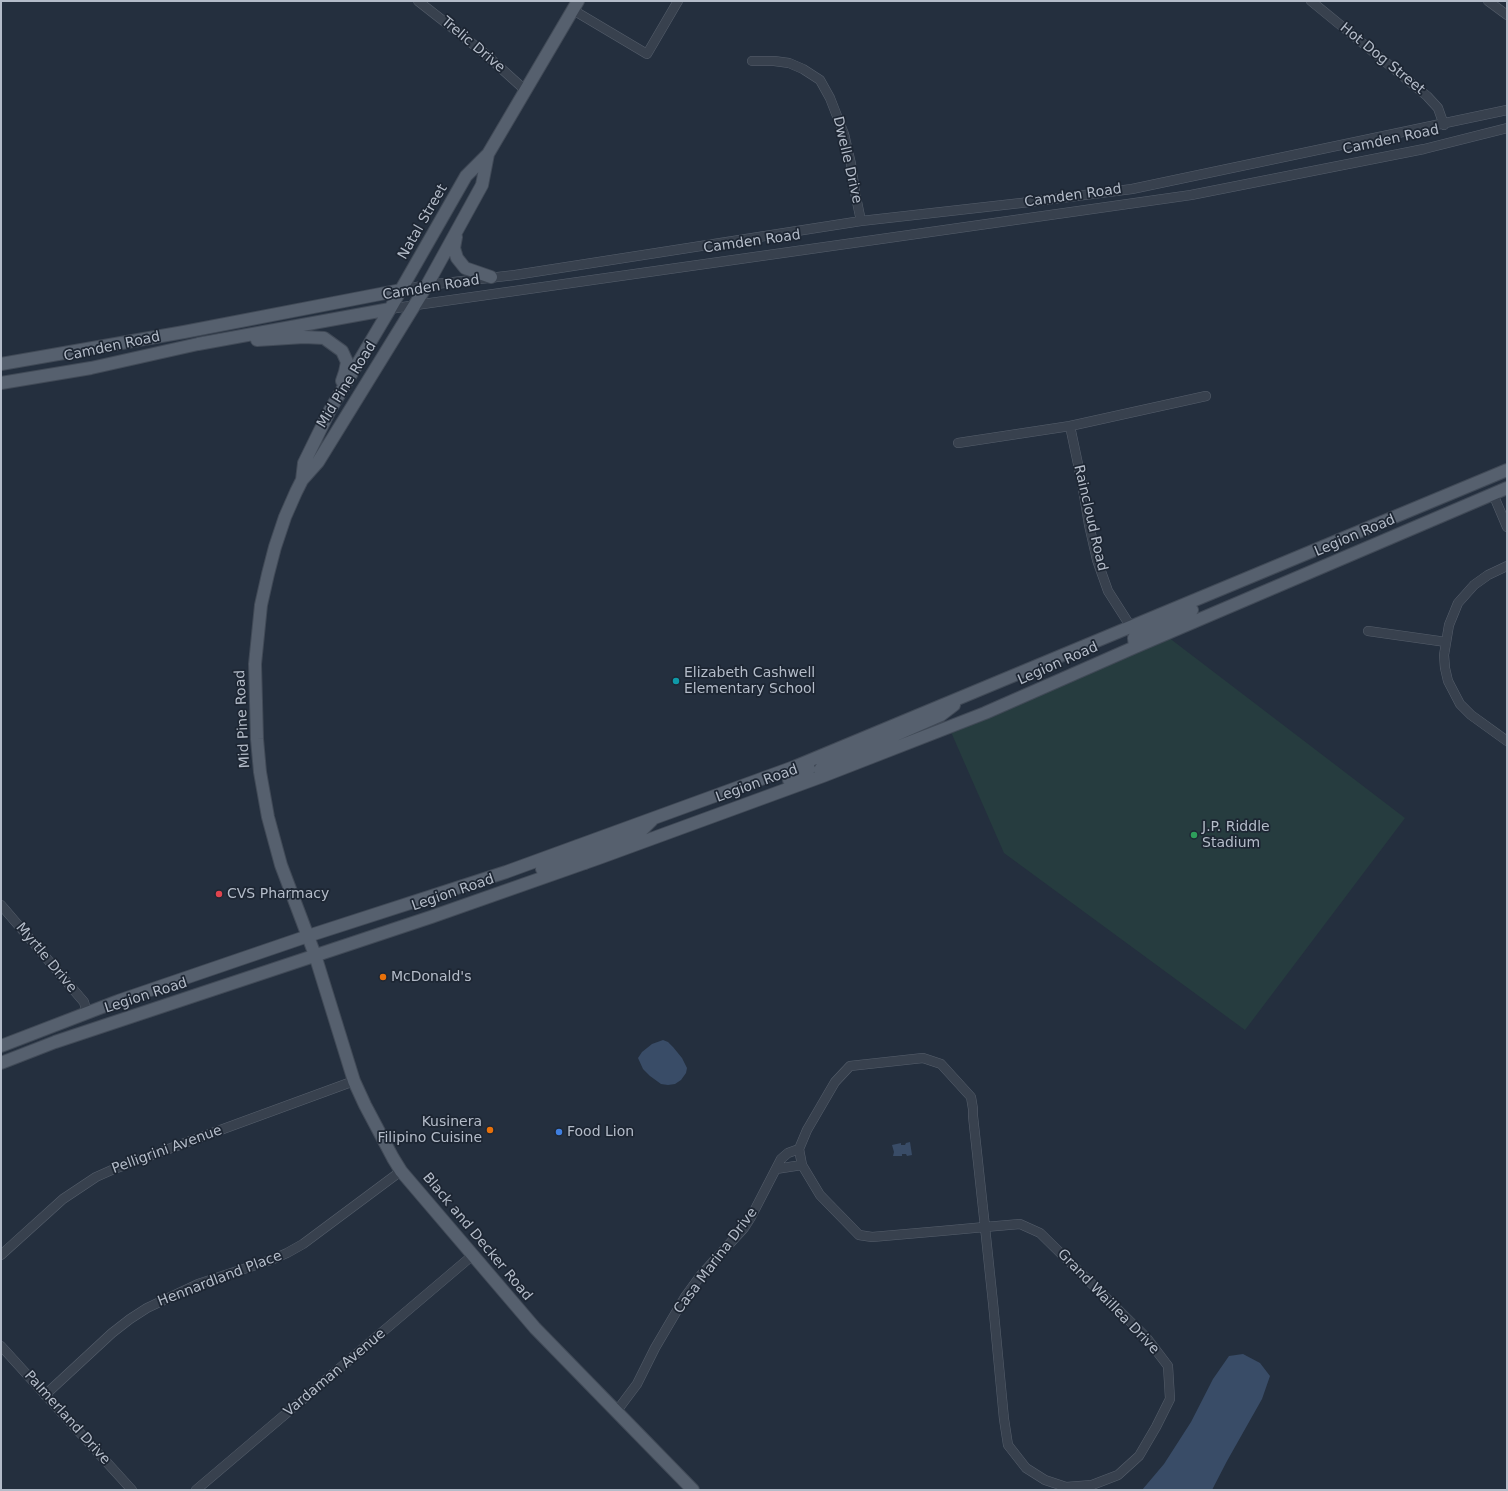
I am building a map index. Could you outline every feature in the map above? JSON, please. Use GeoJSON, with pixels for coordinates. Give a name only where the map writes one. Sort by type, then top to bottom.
{"type":"FeatureCollection","features":[{"type":"Feature","properties":{"kind":"main road","name":"Natal Street"},"geometry":{"type":"LineString","coordinates":[[390,309],[466,176],[488,154],[575,5]]}},
{"type":"Feature","properties":{"kind":"main road","name":"Natal Street"},"geometry":{"type":"LineString","coordinates":[[416,304],[482,186],[488,154]]}},
{"type":"Feature","properties":{"kind":"main road"},"geometry":{"type":"LineString","coordinates":[[457,231],[454,248],[457,258],[465,268],[491,278]]}},
{"type":"Feature","properties":{"kind":"main road","name":"Camden Road"},"geometry":{"type":"LineString","coordinates":[[1,364],[184,332],[401,290]]}},
{"type":"Feature","properties":{"kind":"main road","name":"Mid Pine Road"},"geometry":{"type":"LineString","coordinates":[[315,955],[281,866],[270,825],[260,772],[255,699],[257,635],[268,574],[285,517],[302,480],[318,462],[416,304]]}},
{"type":"Feature","properties":{"kind":"main road","name":"Mid Pine Road"},"geometry":{"type":"LineString","coordinates":[[302,480],[304,463],[330,410],[390,309]]}},
{"type":"Feature","properties":{"kind":"main road","name":"Camden Road"},"geometry":{"type":"LineString","coordinates":[[1,383],[91,368],[198,344],[390,309]]}},
{"type":"Feature","properties":{"kind":"main road"},"geometry":{"type":"LineString","coordinates":[[198,344],[304,337],[324,338],[342,351],[347,362],[346,372],[330,410]]}},
{"type":"Feature","properties":{"kind":"main road","name":"Legion Road"},"geometry":{"type":"LineString","coordinates":[[1,1046],[87,1012],[308,936],[506,872],[806,762],[1507,470]]}},
{"type":"Feature","properties":{"kind":"main road"},"geometry":{"type":"LineString","coordinates":[[1493,494],[1493,487],[1495,484],[1507,478]]}},
{"type":"Feature","properties":{"kind":"main road"},"geometry":{"type":"LineString","coordinates":[[1339,560],[1348,549],[1476,490],[1480,482]]}},
{"type":"Feature","properties":{"kind":"main road","name":"Legion Road"},"geometry":{"type":"LineString","coordinates":[[1,1063],[55,1042],[469,904],[823,776],[986,712],[1507,488]]}},
{"type":"Feature","properties":{"kind":"main road"},"geometry":{"type":"LineString","coordinates":[[1135,647],[1134,638],[1136,635],[1246,586],[1254,581],[1258,573]]}},
{"type":"Feature","properties":{"kind":"main road"},"geometry":{"type":"LineString","coordinates":[[823,776],[820,770],[822,767],[941,715],[968,695]]}},
{"type":"Feature","properties":{"kind":"main road"},"geometry":{"type":"LineString","coordinates":[[683,827],[700,814],[745,798],[805,773],[809,769],[806,762]]}},
{"type":"Feature","properties":{"kind":"main road"},"geometry":{"type":"LineString","coordinates":[[585,863],[589,853],[640,832],[654,818]]}},
{"type":"Feature","properties":{"kind":"main road"},"geometry":{"type":"LineString","coordinates":[[469,904],[500,885],[576,856],[578,854],[577,846]]}},
{"type":"Feature","properties":{"kind":"main road","name":"Black and Decker Road"},"geometry":{"type":"LineString","coordinates":[[315,955],[354,1081],[401,1171],[535,1328],[693,1490]]}},
{"type":"Feature","properties":{"kind":"street","name":"Trelic Drive"},"geometry":{"type":"LineString","coordinates":[[418,1],[483,52],[525,90]]}},
{"type":"Feature","properties":{"kind":"street"},"geometry":{"type":"LineString","coordinates":[[575,5],[648,54],[678,1]]}},
{"type":"Feature","properties":{"kind":"street","name":"Hot Dog Street"},"geometry":{"type":"LineString","coordinates":[[1311,1],[1428,96],[1438,108],[1444,124]]}},
{"type":"Feature","properties":{"kind":"street"},"geometry":{"type":"LineString","coordinates":[[1488,1],[1507,15]]}},
{"type":"Feature","properties":{"kind":"street","name":"Dwelle Drive"},"geometry":{"type":"LineString","coordinates":[[752,61],[789,63],[803,69],[820,80],[830,98],[844,134],[861,221]]}},
{"type":"Feature","properties":{"kind":"street","name":"Camden Road"},"geometry":{"type":"LineString","coordinates":[[401,290],[427,285],[515,275],[861,221],[1021,204],[1132,189],[1507,110]]}},
{"type":"Feature","properties":{"kind":"street","name":"Camden Road"},"geometry":{"type":"LineString","coordinates":[[390,309],[416,304],[1191,195],[1424,149],[1507,128]]}},
{"type":"Feature","properties":{"kind":"street"},"geometry":{"type":"LineString","coordinates":[[958,443],[1070,426],[1206,396]]}},
{"type":"Feature","properties":{"kind":"street","name":"Raincloud Road"},"geometry":{"type":"LineString","coordinates":[[1070,426],[1097,560],[1108,591],[1131,627]]}},
{"type":"Feature","properties":{"kind":"street"},"geometry":{"type":"LineString","coordinates":[[1493,494],[1507,527]]}},
{"type":"Feature","properties":{"kind":"street"},"geometry":{"type":"LineString","coordinates":[[1507,566],[1488,575],[1474,585],[1466,592],[1458,603],[1452,614],[1446,642],[1445,668],[1448,681],[1460,704],[1471,715],[1507,741]]}},
{"type":"Feature","properties":{"kind":"street"},"geometry":{"type":"LineString","coordinates":[[1368,631],[1446,642]]}},
{"type":"Feature","properties":{"kind":"street","name":"Myrtle Drive"},"geometry":{"type":"LineString","coordinates":[[1,905],[84,1002],[87,1012]]}},
{"type":"Feature","properties":{"kind":"street","name":"Grand Waillea Drive"},"geometry":{"type":"LineString","coordinates":[[799,1149],[807,1130],[835,1082],[850,1066],[922,1058],[941,1064],[971,1097],[985,1227],[1008,1445],[1026,1468],[1045,1480],[1066,1487],[1092,1485],[1118,1475],[1139,1456],[1170,1399],[1168,1366],[1146,1337],[1040,1233],[1020,1224],[985,1227],[872,1236],[859,1235],[820,1195],[802,1165]]}},
{"type":"Feature","properties":{"kind":"street","name":"Pelligrini Avenue"},"geometry":{"type":"LineString","coordinates":[[1,1255],[63,1199],[96,1177],[114,1168],[354,1081]]}},
{"type":"Feature","properties":{"kind":"street"},"geometry":{"type":"LineString","coordinates":[[776,1169],[789,1168],[802,1165],[799,1149],[788,1153],[789,1168]]}},
{"type":"Feature","properties":{"kind":"street","name":"Casa Marina Drive"},"geometry":{"type":"LineString","coordinates":[[616,1412],[637,1384],[655,1348],[701,1275],[744,1228],[752,1217],[781,1159],[788,1153]]}},
{"type":"Feature","properties":{"kind":"street","name":"Hennardland Place"},"geometry":{"type":"LineString","coordinates":[[45,1395],[112,1333],[147,1308],[198,1284],[271,1260],[287,1253],[303,1244],[401,1171]]}},
{"type":"Feature","properties":{"kind":"street","name":"Vardaman Avenue"},"geometry":{"type":"LineString","coordinates":[[196,1490],[473,1255]]}},
{"type":"Feature","properties":{"kind":"street","name":"Palmerland Drive"},"geometry":{"type":"LineString","coordinates":[[1,1346],[132,1490]]}},
{"type":"Feature","properties":{"kind":"green space","name":"J.P. Riddle Stadium"},"geometry":{"type":"Polygon","coordinates":[[[1168,637],[1405,818],[1245,1030],[1004,853],[951,732],[1168,637]]]}},
{"type":"Feature","properties":{"kind":"water"},"geometry":{"type":"Polygon","coordinates":[[[663,1040],[668,1042],[673,1047],[682,1058],[687,1068],[686,1073],[681,1080],[675,1084],[661,1084],[643,1069],[638,1058],[642,1052],[652,1044],[663,1040]]]}},
{"type":"Feature","properties":{"kind":"water"},"geometry":{"type":"Polygon","coordinates":[[[910,1142],[912,1155],[907,1156],[906,1154],[902,1154],[902,1156],[893,1156],[894,1152],[892,1145],[901,1143],[901,1145],[905,1145],[906,1143],[910,1142]]]}},
{"type":"Feature","properties":{"kind":"water"},"geometry":{"type":"Polygon","coordinates":[[[1243,1354],[1260,1363],[1270,1376],[1262,1399],[1212,1490],[1142,1490],[1164,1464],[1191,1422],[1213,1379],[1229,1356],[1243,1354]]]}},
{"type":"Feature","properties":{"kind":"place","name":"Elizabeth Cashwell Elementary School"},"geometry":{"type":"Point","coordinates":[676,681]}},
{"type":"Feature","properties":{"kind":"place","name":"J.P. Riddle Stadium"},"geometry":{"type":"Point","coordinates":[1194,835]}},
{"type":"Feature","properties":{"kind":"place","name":"CVS Pharmacy"},"geometry":{"type":"Point","coordinates":[219,894]}},
{"type":"Feature","properties":{"kind":"place","name":"McDonald's"},"geometry":{"type":"Point","coordinates":[383,977]}},
{"type":"Feature","properties":{"kind":"place","name":"Kusinera Filipino Cuisine"},"geometry":{"type":"Point","coordinates":[490,1130]}},
{"type":"Feature","properties":{"kind":"place","name":"Food Lion"},"geometry":{"type":"Point","coordinates":[559,1132]}}]}
